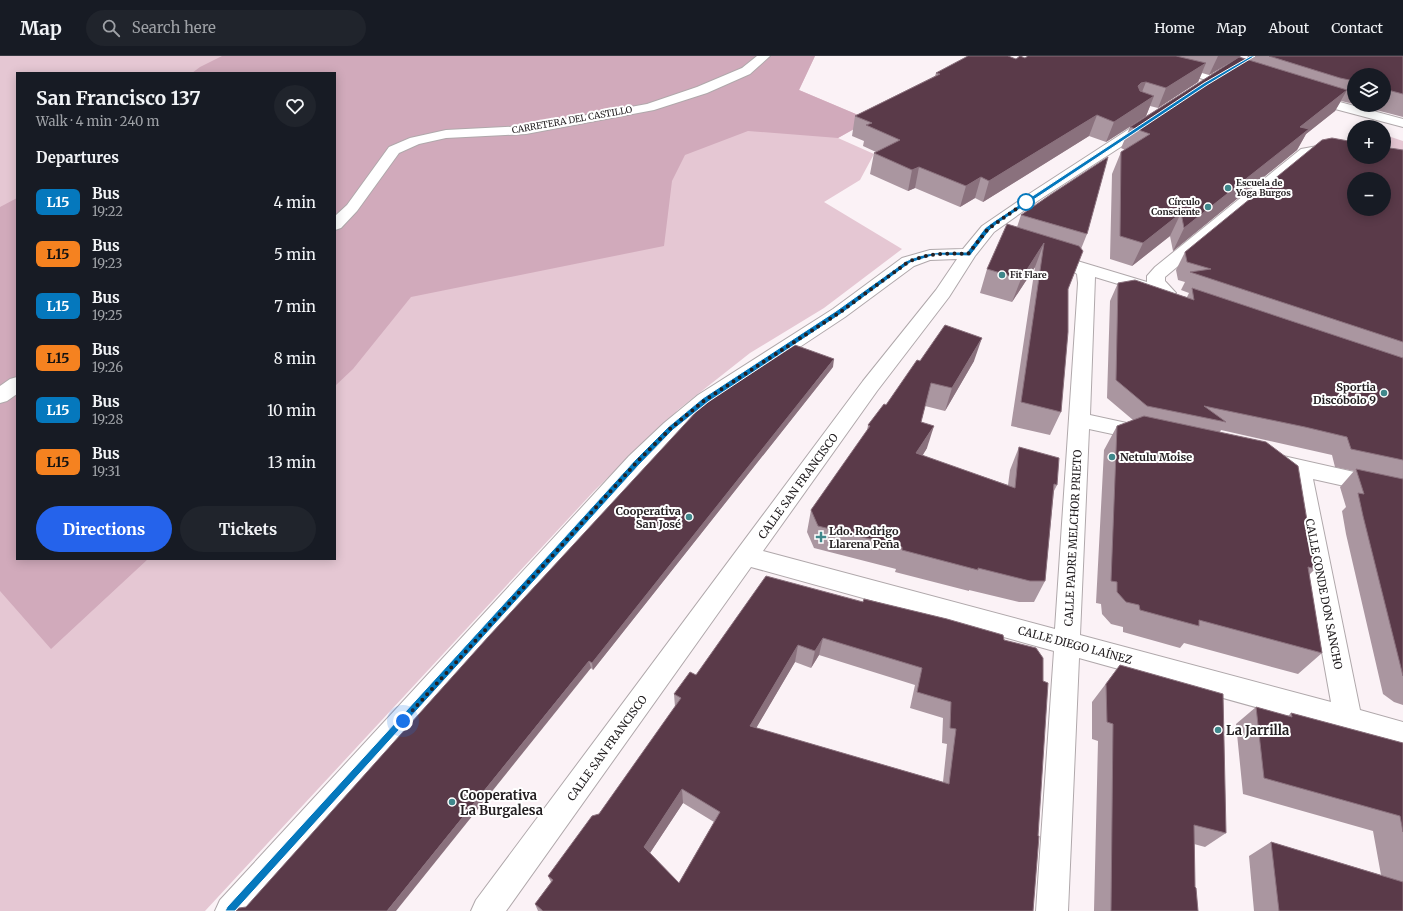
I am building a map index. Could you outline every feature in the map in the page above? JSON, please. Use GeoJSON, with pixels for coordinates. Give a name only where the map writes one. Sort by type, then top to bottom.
{"type":"FeatureCollection","features":[{"type":"Feature","properties":{"kind":"street","name":"CARRETERA DEL CASTILLO"},"geometry":{"type":"LineString","coordinates":[[336,224],[352,208],[394,150],[415,141],[446,134],[526,130],[649,107],[702,90],[746,71],[764,56]]}},
{"type":"Feature","properties":{"kind":"street"},"geometry":{"type":"LineString","coordinates":[[1151,61],[1208,83],[1227,71]]}},
{"type":"Feature","properties":{"kind":"street"},"geometry":{"type":"LineString","coordinates":[[1301,95],[1403,123]]}},
{"type":"Feature","properties":{"kind":"street","name":"CALLE SAN FRANCISCO"},"geometry":{"type":"LineString","coordinates":[[487,911],[870,386],[943,293],[968,254],[995,223],[1160,115],[1143,108]]}},
{"type":"Feature","properties":{"kind":"street","name":"CALLE PADRE MELCHOR PRIETO"},"geometry":{"type":"LineString","coordinates":[[1052,911],[1087,283],[1087,277],[1084,271],[1070,263],[1174,296],[1156,282],[1156,276],[1161,271],[1306,152],[1311,149],[1321,149],[1347,153]]}},
{"type":"Feature","properties":{"kind":"street"},"geometry":{"type":"LineString","coordinates":[[983,236],[1000,241]]}},
{"type":"Feature","properties":{"kind":"street"},"geometry":{"type":"LineString","coordinates":[[231,911],[643,456],[671,428],[705,400],[839,313],[908,262],[921,256],[935,254],[968,254]]}},
{"type":"Feature","properties":{"kind":"street"},"geometry":{"type":"LineString","coordinates":[[0,396],[16,385]]}},
{"type":"Feature","properties":{"kind":"street"},"geometry":{"type":"LineString","coordinates":[[1080,420],[1167,439]]}},
{"type":"Feature","properties":{"kind":"street"},"geometry":{"type":"LineString","coordinates":[[1253,458],[1403,491]]}},
{"type":"Feature","properties":{"kind":"street","name":"CALLE CONDE DON SANCHO"},"geometry":{"type":"LineString","coordinates":[[1300,468],[1348,720]]}},
{"type":"Feature","properties":{"kind":"street","name":"CALLE DIEGO LAÍNEZ"},"geometry":{"type":"LineString","coordinates":[[747,556],[1403,735]]}},
{"type":"Feature","properties":{"kind":"shaded area"},"geometry":{"type":"Polygon","coordinates":[[[0,56],[815,56],[799,90],[870,120],[838,138],[874,154],[860,180],[824,202],[902,249],[824,308],[750,353],[679,409],[594,491],[205,911],[0,911],[0,56]]]}},
{"type":"Feature","properties":{"kind":"shaded area"},"geometry":{"type":"Polygon","coordinates":[[[222,56],[815,56],[799,90],[870,120],[838,138],[748,131],[685,155],[672,181],[664,246],[411,297],[353,369],[336,385],[336,72],[193,72],[222,56]]]}},
{"type":"Feature","properties":{"kind":"shaded area"},"geometry":{"type":"Polygon","coordinates":[[[1391,137],[1403,141],[1403,151],[1391,147],[1391,137]]]}},
{"type":"Feature","properties":{"kind":"shaded area"},"geometry":{"type":"Polygon","coordinates":[[[16,199],[16,560],[147,560],[51,649],[0,591],[0,207],[16,199]]]}},
{"type":"Feature","properties":{"kind":"building"},"geometry":{"type":"Polygon","coordinates":[[[968,56],[1008,56],[1016,59],[1020,56],[1025,58],[1028,56],[1176,56],[1206,63],[1166,88],[1146,82],[1141,83],[1138,86],[1140,91],[1154,96],[1114,122],[1097,115],[989,181],[981,177],[966,186],[919,167],[912,170],[874,153],[900,140],[866,125],[872,123],[855,116],[940,74],[936,73],[968,56]]]}},
{"type":"Feature","properties":{"kind":"building"},"geometry":{"type":"Polygon","coordinates":[[[1269,56],[1403,56],[1403,94],[1391,91],[1391,68],[1347,68],[1347,80],[1269,56]]]}},
{"type":"Feature","properties":{"kind":"building"},"geometry":{"type":"Polygon","coordinates":[[[1239,57],[1347,90],[1300,127],[1309,129],[1184,228],[1181,213],[1143,243],[1120,236],[1121,152],[1150,134],[1130,127],[1239,57]]]}},
{"type":"Feature","properties":{"kind":"building"},"geometry":{"type":"Polygon","coordinates":[[[1332,138],[1347,141],[1347,164],[1391,164],[1391,148],[1403,150],[1403,342],[1190,272],[1211,269],[1187,262],[1185,252],[1322,140],[1332,138]]]}},
{"type":"Feature","properties":{"kind":"building"},"geometry":{"type":"Polygon","coordinates":[[[1108,157],[1087,234],[1021,215],[1050,195],[1108,157]]]}},
{"type":"Feature","properties":{"kind":"building"},"geometry":{"type":"Polygon","coordinates":[[[1007,224],[1079,246],[1083,251],[1068,289],[1068,332],[1061,412],[1021,402],[1044,243],[1021,279],[987,269],[1007,224]]]}},
{"type":"Feature","properties":{"kind":"building"},"geometry":{"type":"Polygon","coordinates":[[[1135,280],[1194,300],[1192,288],[1403,358],[1403,460],[1351,449],[1347,437],[1305,427],[1204,406],[1226,422],[1147,406],[1116,380],[1118,283],[1135,280]]]}},
{"type":"Feature","properties":{"kind":"building"},"geometry":{"type":"Polygon","coordinates":[[[945,325],[982,338],[952,388],[931,383],[921,422],[934,426],[916,453],[1015,488],[1019,447],[1059,458],[1057,485],[1054,484],[1045,581],[1030,581],[978,568],[978,570],[902,550],[902,547],[818,526],[811,510],[870,426],[868,425],[884,404],[886,405],[917,360],[920,361],[945,325]]]}},
{"type":"Feature","properties":{"kind":"building"},"geometry":{"type":"Polygon","coordinates":[[[795,345],[834,359],[592,663],[589,661],[387,911],[236,911],[239,908],[246,907],[488,637],[696,412],[713,398],[795,345]]]}},
{"type":"Feature","properties":{"kind":"building"},"geometry":{"type":"Polygon","coordinates":[[[1144,416],[1266,442],[1298,466],[1315,569],[1308,567],[1322,653],[1199,620],[1199,626],[1140,610],[1139,605],[1126,602],[1117,592],[1117,582],[1111,581],[1117,426],[1144,416]]]}},
{"type":"Feature","properties":{"kind":"building"},"geometry":{"type":"Polygon","coordinates":[[[1356,469],[1403,479],[1403,676],[1363,516],[1358,493],[1364,494],[1356,469]]]}},
{"type":"Feature","properties":{"kind":"building"},"geometry":{"type":"Polygon","coordinates":[[[766,576],[863,602],[864,599],[947,619],[1003,635],[1004,640],[1036,648],[1043,658],[1043,681],[1048,683],[1033,911],[543,911],[535,904],[553,880],[548,876],[592,816],[599,814],[681,698],[674,694],[690,672],[696,675],[766,576]],[[823,638],[815,651],[798,645],[750,726],[949,784],[956,729],[950,728],[951,702],[917,692],[922,668],[823,638]],[[682,789],[644,847],[679,883],[720,812],[682,789]]]}},
{"type":"Feature","properties":{"kind":"building"},"geometry":{"type":"Polygon","coordinates":[[[1120,665],[1223,694],[1226,833],[1194,825],[1195,887],[1198,911],[1111,911],[1113,724],[1107,722],[1106,684],[1120,665]]]}},
{"type":"Feature","properties":{"kind":"building"},"geometry":{"type":"Polygon","coordinates":[[[1256,707],[1292,717],[1291,713],[1403,743],[1403,832],[1400,816],[1264,778],[1256,707]]]}},
{"type":"Feature","properties":{"kind":"building"},"geometry":{"type":"Polygon","coordinates":[[[1271,842],[1403,882],[1403,911],[1279,911],[1271,842]]]}},
{"type":"Feature","properties":{"kind":"bus line","name":"L15"},"geometry":{"type":"LineString","coordinates":[[231,911],[637,462],[671,428],[705,400],[839,313],[908,262],[921,256],[935,254],[968,254],[988,229],[995,223],[1206,84],[1253,56]]}},
{"type":"Feature","properties":{"kind":"place","name":"Escuela de Yoga Burgos"},"geometry":{"type":"Point","coordinates":[1228,188]}},
{"type":"Feature","properties":{"kind":"place","name":"Círculo Consciente"},"geometry":{"type":"Point","coordinates":[1208,207]}},
{"type":"Feature","properties":{"kind":"place","name":"Fit Flare"},"geometry":{"type":"Point","coordinates":[1002,275]}},
{"type":"Feature","properties":{"kind":"place","name":"Sportia Discóbolo 9"},"geometry":{"type":"Point","coordinates":[1384,393]}},
{"type":"Feature","properties":{"kind":"place","name":"Netulu Moise"},"geometry":{"type":"Point","coordinates":[1112,457]}},
{"type":"Feature","properties":{"kind":"place","name":"Cooperativa San José"},"geometry":{"type":"Point","coordinates":[689,517]}},
{"type":"Feature","properties":{"kind":"place","name":"Ldo. Rodrigo Llarena Peña"},"geometry":{"type":"Point","coordinates":[821,537]}},
{"type":"Feature","properties":{"kind":"place","name":"La Jarrilla"},"geometry":{"type":"Point","coordinates":[1218,730]}},
{"type":"Feature","properties":{"kind":"place","name":"Cooperativa La Burgalesa"},"geometry":{"type":"Point","coordinates":[452,802]}},
{"type":"Feature","properties":{"kind":"route"},"geometry":{"type":"LineString","coordinates":[[403,721],[637,462],[671,428],[705,400],[839,313],[908,262],[921,256],[935,254],[968,254],[988,229],[1026,202]]}}]}
